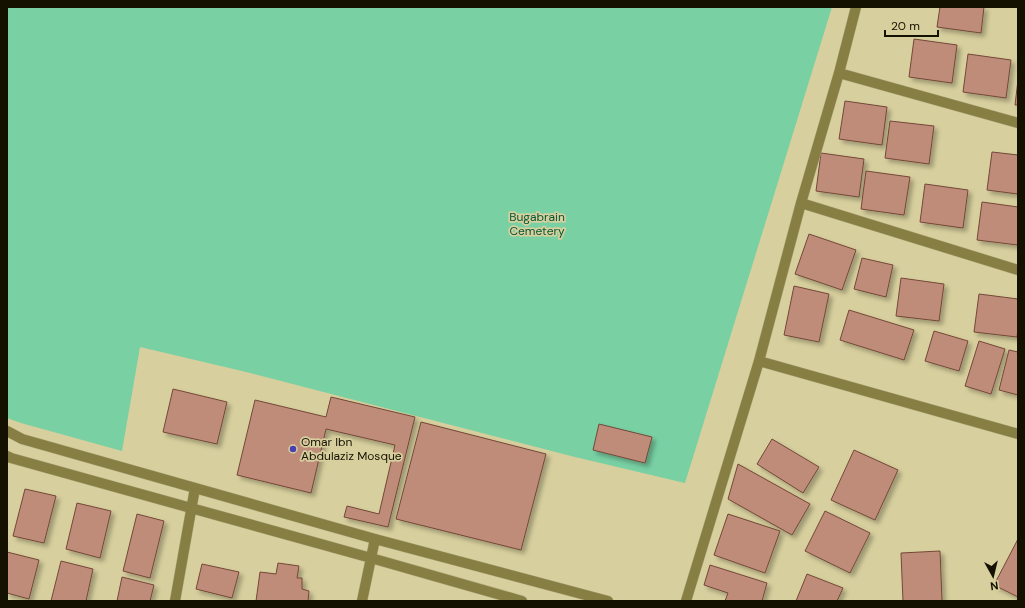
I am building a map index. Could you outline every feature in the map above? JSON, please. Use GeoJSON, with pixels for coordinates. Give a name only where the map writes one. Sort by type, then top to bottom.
{"type":"FeatureCollection","features":[{"type":"Feature","properties":{"kind":"street"},"geometry":{"type":"LineString","coordinates":[[686,601],[759,361],[801,203],[856,7]]}},
{"type":"Feature","properties":{"kind":"street"},"geometry":{"type":"LineString","coordinates":[[838,73],[1018,123]]}},
{"type":"Feature","properties":{"kind":"street"},"geometry":{"type":"LineString","coordinates":[[801,203],[1018,270]]}},
{"type":"Feature","properties":{"kind":"street"},"geometry":{"type":"LineString","coordinates":[[759,361],[1018,434]]}},
{"type":"Feature","properties":{"kind":"street"},"geometry":{"type":"LineString","coordinates":[[7,431],[22,439],[375,539],[608,601]]}},
{"type":"Feature","properties":{"kind":"street"},"geometry":{"type":"LineString","coordinates":[[7,456],[522,601]]}},
{"type":"Feature","properties":{"kind":"street"},"geometry":{"type":"LineString","coordinates":[[175,601],[195,488]]}},
{"type":"Feature","properties":{"kind":"street"},"geometry":{"type":"LineString","coordinates":[[362,601],[375,539]]}},
{"type":"Feature","properties":{"kind":"green space","name":"Bugabrain Cemetery"},"geometry":{"type":"Polygon","coordinates":[[[7,7],[832,7],[685,483],[575,457],[242,371],[140,347],[122,451],[7,418],[7,7]]]}},
{"type":"Feature","properties":{"kind":"building"},"geometry":{"type":"Polygon","coordinates":[[[940,7],[984,7],[981,33],[937,27],[940,7]]]}},
{"type":"Feature","properties":{"kind":"building"},"geometry":{"type":"Polygon","coordinates":[[[914,39],[957,45],[952,83],[909,77],[914,39]]]}},
{"type":"Feature","properties":{"kind":"building"},"geometry":{"type":"Polygon","coordinates":[[[968,54],[1011,60],[1006,98],[963,92],[968,54]]]}},
{"type":"Feature","properties":{"kind":"building"},"geometry":{"type":"Polygon","coordinates":[[[1018,80],[1018,105],[1015,105],[1018,80]]]}},
{"type":"Feature","properties":{"kind":"building"},"geometry":{"type":"Polygon","coordinates":[[[845,101],[887,107],[882,145],[839,139],[845,101]]]}},
{"type":"Feature","properties":{"kind":"building"},"geometry":{"type":"Polygon","coordinates":[[[890,121],[934,126],[929,164],[885,158],[890,121]]]}},
{"type":"Feature","properties":{"kind":"building"},"geometry":{"type":"Polygon","coordinates":[[[992,152],[1018,155],[1018,194],[987,190],[992,152]]]}},
{"type":"Feature","properties":{"kind":"building"},"geometry":{"type":"Polygon","coordinates":[[[821,153],[864,159],[859,197],[816,191],[821,153]]]}},
{"type":"Feature","properties":{"kind":"building"},"geometry":{"type":"Polygon","coordinates":[[[866,171],[910,177],[904,215],[861,209],[866,171]]]}},
{"type":"Feature","properties":{"kind":"building"},"geometry":{"type":"Polygon","coordinates":[[[925,184],[968,190],[963,228],[920,222],[925,184]]]}},
{"type":"Feature","properties":{"kind":"building"},"geometry":{"type":"Polygon","coordinates":[[[982,202],[1018,207],[1018,245],[977,240],[982,202]]]}},
{"type":"Feature","properties":{"kind":"building"},"geometry":{"type":"Polygon","coordinates":[[[809,234],[856,250],[842,290],[795,274],[809,234]]]}},
{"type":"Feature","properties":{"kind":"building"},"geometry":{"type":"Polygon","coordinates":[[[862,258],[893,265],[886,297],[854,289],[862,258]]]}},
{"type":"Feature","properties":{"kind":"building"},"geometry":{"type":"Polygon","coordinates":[[[901,278],[944,284],[939,321],[896,316],[901,278]]]}},
{"type":"Feature","properties":{"kind":"building"},"geometry":{"type":"Polygon","coordinates":[[[794,286],[829,294],[819,342],[784,335],[794,286]]]}},
{"type":"Feature","properties":{"kind":"building"},"geometry":{"type":"Polygon","coordinates":[[[979,294],[1018,299],[1017,337],[974,332],[979,294]]]}},
{"type":"Feature","properties":{"kind":"building"},"geometry":{"type":"Polygon","coordinates":[[[849,310],[914,330],[904,360],[840,340],[849,310]]]}},
{"type":"Feature","properties":{"kind":"building"},"geometry":{"type":"Polygon","coordinates":[[[934,331],[968,341],[959,371],[925,361],[934,331]]]}},
{"type":"Feature","properties":{"kind":"building"},"geometry":{"type":"Polygon","coordinates":[[[979,341],[1005,349],[991,394],[965,386],[979,341]]]}},
{"type":"Feature","properties":{"kind":"building"},"geometry":{"type":"Polygon","coordinates":[[[1009,350],[1018,352],[1018,395],[999,390],[1009,350]]]}},
{"type":"Feature","properties":{"kind":"building"},"geometry":{"type":"Polygon","coordinates":[[[173,389],[227,402],[217,444],[163,432],[173,389]]]}},
{"type":"Feature","properties":{"kind":"building"},"geometry":{"type":"Polygon","coordinates":[[[331,397],[415,417],[388,527],[344,517],[347,506],[379,514],[395,445],[326,429],[311,493],[237,475],[255,400],[326,417],[331,397]]]}},
{"type":"Feature","properties":{"kind":"building"},"geometry":{"type":"Polygon","coordinates":[[[421,422],[546,454],[521,550],[396,519],[421,422]]]}},
{"type":"Feature","properties":{"kind":"building"},"geometry":{"type":"Polygon","coordinates":[[[599,424],[652,437],[645,463],[593,450],[599,424]]]}},
{"type":"Feature","properties":{"kind":"building"},"geometry":{"type":"Polygon","coordinates":[[[772,439],[819,467],[803,493],[757,464],[772,439]]]}},
{"type":"Feature","properties":{"kind":"building"},"geometry":{"type":"Polygon","coordinates":[[[854,450],[898,470],[875,520],[831,500],[854,450]]]}},
{"type":"Feature","properties":{"kind":"building"},"geometry":{"type":"Polygon","coordinates":[[[738,464],[810,504],[792,535],[728,499],[738,464]]]}},
{"type":"Feature","properties":{"kind":"building"},"geometry":{"type":"Polygon","coordinates":[[[25,489],[56,496],[44,543],[13,536],[25,489]]]}},
{"type":"Feature","properties":{"kind":"building"},"geometry":{"type":"Polygon","coordinates":[[[77,503],[111,511],[100,558],[66,549],[77,503]]]}},
{"type":"Feature","properties":{"kind":"building"},"geometry":{"type":"Polygon","coordinates":[[[825,511],[870,533],[850,573],[805,551],[825,511]]]}},
{"type":"Feature","properties":{"kind":"building"},"geometry":{"type":"Polygon","coordinates":[[[137,514],[164,521],[150,578],[123,571],[137,514]]]}},
{"type":"Feature","properties":{"kind":"building"},"geometry":{"type":"Polygon","coordinates":[[[728,514],[780,531],[765,573],[714,555],[728,514]]]}},
{"type":"Feature","properties":{"kind":"building"},"geometry":{"type":"Polygon","coordinates":[[[1018,539],[1018,597],[994,585],[1018,539]]]}},
{"type":"Feature","properties":{"kind":"building"},"geometry":{"type":"Polygon","coordinates":[[[940,551],[942,601],[903,601],[901,553],[940,551]]]}},
{"type":"Feature","properties":{"kind":"building"},"geometry":{"type":"Polygon","coordinates":[[[7,552],[39,560],[29,599],[7,593],[7,552]]]}},
{"type":"Feature","properties":{"kind":"building"},"geometry":{"type":"Polygon","coordinates":[[[61,561],[93,569],[86,601],[51,601],[61,561]]]}},
{"type":"Feature","properties":{"kind":"building"},"geometry":{"type":"Polygon","coordinates":[[[278,563],[299,566],[297,578],[302,578],[302,589],[309,591],[308,601],[256,601],[260,572],[276,574],[278,563]]]}},
{"type":"Feature","properties":{"kind":"building"},"geometry":{"type":"Polygon","coordinates":[[[202,564],[239,572],[232,598],[196,589],[202,564]]]}},
{"type":"Feature","properties":{"kind":"building"},"geometry":{"type":"Polygon","coordinates":[[[710,565],[767,583],[762,601],[725,601],[728,593],[704,585],[710,565]]]}},
{"type":"Feature","properties":{"kind":"building"},"geometry":{"type":"Polygon","coordinates":[[[807,574],[843,588],[837,601],[796,601],[807,574]]]}},
{"type":"Feature","properties":{"kind":"building"},"geometry":{"type":"Polygon","coordinates":[[[122,577],[154,585],[150,601],[117,601],[122,577]]]}},
{"type":"Feature","properties":{"kind":"place","name":"Omar Ibn Abdulaziz Mosque"},"geometry":{"type":"Point","coordinates":[293,449]}}]}
